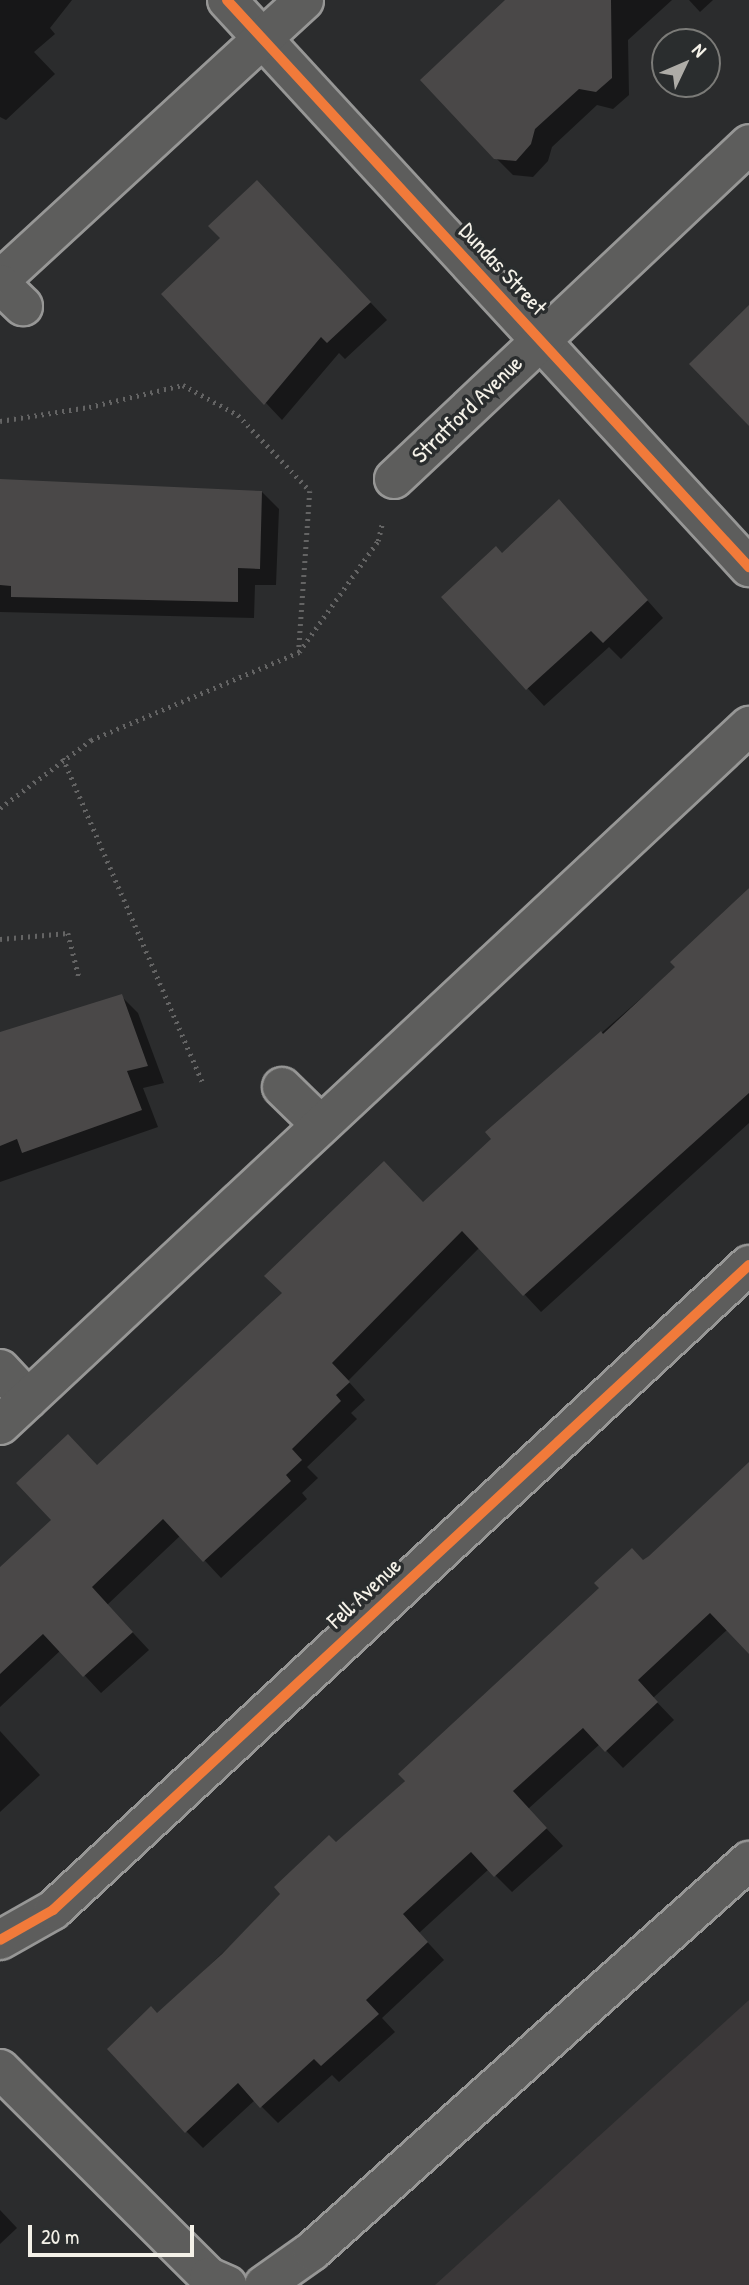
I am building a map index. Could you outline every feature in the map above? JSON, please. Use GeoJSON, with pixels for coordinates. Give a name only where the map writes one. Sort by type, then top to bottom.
{"type":"FeatureCollection","features":[{"type":"Feature","properties":{"kind":"street","name":"Dundas Street"},"geometry":{"type":"LineString","coordinates":[[227,0],[749,567]]}},
{"type":"Feature","properties":{"kind":"street"},"geometry":{"type":"LineString","coordinates":[[8,290],[304,0]]}},
{"type":"Feature","properties":{"kind":"street","name":"Stratford Avenue"},"geometry":{"type":"LineString","coordinates":[[394,479],[539,338],[749,144]]}},
{"type":"Feature","properties":{"kind":"street"},"geometry":{"type":"LineString","coordinates":[[0,1425],[749,726]]}},
{"type":"Feature","properties":{"kind":"street"},"geometry":{"type":"LineString","coordinates":[[282,1087],[321,1125]]}},
{"type":"Feature","properties":{"kind":"street","name":"Fell Avenue"},"geometry":{"type":"LineString","coordinates":[[0,1940],[53,1910],[749,1265]]}},
{"type":"Feature","properties":{"kind":"street"},"geometry":{"type":"LineString","coordinates":[[0,1369],[28,1399]]}},
{"type":"Feature","properties":{"kind":"street"},"geometry":{"type":"LineString","coordinates":[[264,2285],[312,2251],[749,1861]]}},
{"type":"Feature","properties":{"kind":"street"},"geometry":{"type":"LineString","coordinates":[[0,2069],[209,2277],[226,2285]]}},
{"type":"Feature","properties":{"kind":"path"},"geometry":{"type":"LineString","coordinates":[[0,421],[89,407],[183,385],[238,415],[310,491],[299,652]]}},
{"type":"Feature","properties":{"kind":"path"},"geometry":{"type":"LineString","coordinates":[[0,808],[63,758],[91,740],[299,652],[378,541],[394,479]]}},
{"type":"Feature","properties":{"kind":"path"},"geometry":{"type":"LineString","coordinates":[[63,758],[202,1081]]}},
{"type":"Feature","properties":{"kind":"path"},"geometry":{"type":"LineString","coordinates":[[0,939],[68,933],[79,976]]}},
{"type":"Feature","properties":{"kind":"shaded area"},"geometry":{"type":"Polygon","coordinates":[[[749,2000],[749,2285],[435,2285],[749,2000]]]}},
{"type":"Feature","properties":{"kind":"building"},"geometry":{"type":"Polygon","coordinates":[[[505,0],[611,0],[612,78],[596,92],[579,89],[535,129],[531,144],[516,161],[494,159],[420,80],[505,0]]]}},
{"type":"Feature","properties":{"kind":"building"},"geometry":{"type":"Polygon","coordinates":[[[257,180],[371,302],[327,343],[321,337],[264,405],[161,294],[220,238],[208,226],[257,180]]]}},
{"type":"Feature","properties":{"kind":"building"},"geometry":{"type":"Polygon","coordinates":[[[749,305],[749,426],[689,364],[749,305]]]}},
{"type":"Feature","properties":{"kind":"building"},"geometry":{"type":"Polygon","coordinates":[[[0,479],[262,491],[260,569],[238,568],[238,602],[11,597],[11,586],[0,585],[0,479]]]}},
{"type":"Feature","properties":{"kind":"building"},"geometry":{"type":"Polygon","coordinates":[[[559,499],[648,600],[603,643],[591,631],[526,690],[441,597],[496,546],[502,553],[559,499]]]}},
{"type":"Feature","properties":{"kind":"building"},"geometry":{"type":"Polygon","coordinates":[[[749,888],[749,1093],[523,1296],[462,1231],[332,1363],[350,1382],[336,1395],[341,1401],[292,1449],[302,1460],[286,1475],[291,1481],[203,1562],[163,1519],[92,1587],[133,1632],[83,1677],[43,1634],[0,1674],[0,1567],[51,1520],[16,1483],[68,1434],[97,1465],[282,1293],[264,1276],[384,1161],[423,1202],[491,1139],[485,1132],[601,1031],[603,1034],[675,967],[670,962],[749,888]]]}},
{"type":"Feature","properties":{"kind":"building"},"geometry":{"type":"Polygon","coordinates":[[[122,994],[148,1066],[127,1071],[142,1110],[22,1153],[17,1139],[0,1146],[0,1032],[122,994]]]}},
{"type":"Feature","properties":{"kind":"building"},"geometry":{"type":"Polygon","coordinates":[[[749,1462],[749,1654],[710,1613],[638,1680],[658,1702],[605,1752],[583,1728],[513,1791],[547,1828],[494,1877],[471,1852],[403,1914],[428,1942],[366,2000],[379,2014],[321,2066],[314,2059],[260,2108],[238,2083],[185,2133],[107,2049],[151,2006],[157,2013],[222,1954],[280,1894],[274,1887],[329,1835],[336,1842],[405,1781],[398,1774],[599,1588],[594,1583],[632,1548],[643,1560],[649,1556],[749,1462]]]}},
{"type":"Feature","properties":{"kind":"cycle path"},"geometry":{"type":"LineString","coordinates":[[227,0],[749,567]]}},
{"type":"Feature","properties":{"kind":"cycle path"},"geometry":{"type":"LineString","coordinates":[[0,1940],[53,1910],[749,1265]]}}]}
